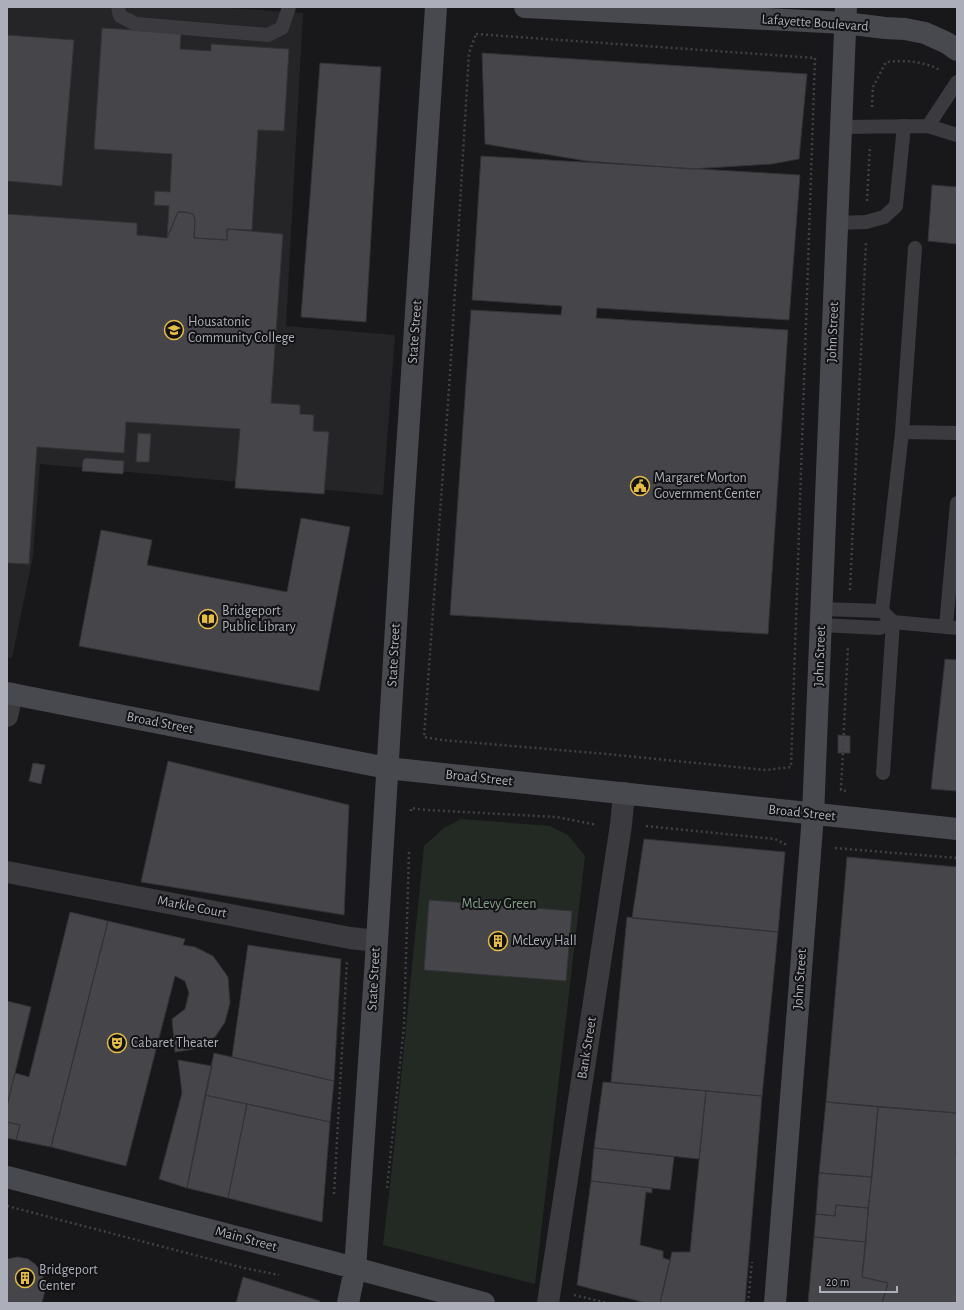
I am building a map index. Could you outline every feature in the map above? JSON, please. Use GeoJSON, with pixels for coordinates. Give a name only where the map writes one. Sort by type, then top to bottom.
{"type":"FeatureCollection","features":[{"type":"Feature","properties":{"kind":"street","name":"State Street"},"geometry":{"type":"LineString","coordinates":[[348,1303],[355,1269],[436,7]]}},
{"type":"Feature","properties":{"kind":"street","name":"Lafayette Boulevard"},"geometry":{"type":"LineString","coordinates":[[525,7],[845,15],[885,28],[905,29],[925,33],[947,43],[957,50]]}},
{"type":"Feature","properties":{"kind":"street","name":"John Street"},"geometry":{"type":"LineString","coordinates":[[775,1303],[814,814],[845,15]]}},
{"type":"Feature","properties":{"kind":"street","name":"Broad Street"},"geometry":{"type":"LineString","coordinates":[[10,694],[387,768],[957,829]]}},
{"type":"Feature","properties":{"kind":"street"},"geometry":{"type":"LineString","coordinates":[[7,716],[10,694]]}},
{"type":"Feature","properties":{"kind":"street","name":"Bank Street"},"geometry":{"type":"LineString","coordinates":[[548,1303],[621,825],[624,793]]}},
{"type":"Feature","properties":{"kind":"street","name":"Markle Court"},"geometry":{"type":"LineString","coordinates":[[7,872],[350,938],[376,941]]}},
{"type":"Feature","properties":{"kind":"street","name":"Main Street"},"geometry":{"type":"LineString","coordinates":[[7,1177],[484,1303]]}},
{"type":"Feature","properties":{"kind":"lane"},"geometry":{"type":"LineString","coordinates":[[118,7],[120,16],[136,24],[268,35],[282,28],[290,7]]}},
{"type":"Feature","properties":{"kind":"lane"},"geometry":{"type":"LineString","coordinates":[[928,126],[957,82]]}},
{"type":"Feature","properties":{"kind":"lane"},"geometry":{"type":"LineString","coordinates":[[837,224],[866,222],[884,217],[896,206],[904,126]]}},
{"type":"Feature","properties":{"kind":"lane"},"geometry":{"type":"LineString","coordinates":[[841,127],[928,126],[957,135]]}},
{"type":"Feature","properties":{"kind":"lane"},"geometry":{"type":"LineString","coordinates":[[882,611],[902,432],[915,248]]}},
{"type":"Feature","properties":{"kind":"lane"},"geometry":{"type":"LineString","coordinates":[[902,432],[957,433]]}},
{"type":"Feature","properties":{"kind":"lane"},"geometry":{"type":"LineString","coordinates":[[821,617],[848,627],[880,628],[893,622],[952,627],[957,503]]}},
{"type":"Feature","properties":{"kind":"lane"},"geometry":{"type":"LineString","coordinates":[[821,617],[849,609],[882,611],[893,622],[882,773]]}},
{"type":"Feature","properties":{"kind":"path"},"geometry":{"type":"LineString","coordinates":[[476,34],[815,58],[791,728],[791,767],[766,770],[607,754],[442,740],[424,737],[469,53],[476,34]]}},
{"type":"Feature","properties":{"kind":"path"},"geometry":{"type":"LineString","coordinates":[[849,609],[872,87],[886,62],[902,60],[923,63],[940,70],[957,82]]}},
{"type":"Feature","properties":{"kind":"path"},"geometry":{"type":"LineString","coordinates":[[841,790],[848,627]]}},
{"type":"Feature","properties":{"kind":"path"},"geometry":{"type":"LineString","coordinates":[[411,815],[411,808],[557,817],[599,825]]}},
{"type":"Feature","properties":{"kind":"path"},"geometry":{"type":"LineString","coordinates":[[644,826],[775,839],[791,847]]}},
{"type":"Feature","properties":{"kind":"path"},"geometry":{"type":"LineString","coordinates":[[835,847],[957,858]]}},
{"type":"Feature","properties":{"kind":"path"},"geometry":{"type":"LineString","coordinates":[[386,1195],[404,1026],[409,852]]}},
{"type":"Feature","properties":{"kind":"path"},"geometry":{"type":"LineString","coordinates":[[334,1194],[348,955]]}},
{"type":"Feature","properties":{"kind":"path"},"geometry":{"type":"LineString","coordinates":[[7,1206],[244,1268]]}},
{"type":"Feature","properties":{"kind":"path"},"geometry":{"type":"LineString","coordinates":[[570,1292],[574,1295],[607,1303]]}},
{"type":"Feature","properties":{"kind":"shaded area","name":"Housatonic Community College"},"geometry":{"type":"Polygon","coordinates":[[[7,7],[217,7],[303,13],[286,326],[395,335],[383,495],[40,464],[33,556],[12,658],[7,657],[7,7]]]}},
{"type":"Feature","properties":{"kind":"green space","name":"McLevy Green"},"geometry":{"type":"Polygon","coordinates":[[[461,819],[550,826],[568,835],[585,856],[535,1284],[383,1245],[424,846],[444,828],[461,819]]]}},
{"type":"Feature","properties":{"kind":"building"},"geometry":{"type":"Polygon","coordinates":[[[102,28],[181,33],[180,49],[211,51],[211,44],[289,49],[284,131],[258,130],[252,230],[227,229],[227,240],[194,238],[195,220],[193,214],[178,212],[167,238],[169,206],[154,205],[155,191],[170,192],[172,154],[94,149],[102,28]]]}},
{"type":"Feature","properties":{"kind":"building"},"geometry":{"type":"Polygon","coordinates":[[[7,35],[74,40],[62,186],[7,181],[7,35]]]}},
{"type":"Feature","properties":{"kind":"building"},"geometry":{"type":"Polygon","coordinates":[[[482,53],[807,74],[799,159],[772,164],[691,169],[586,161],[485,144],[482,53]]]}},
{"type":"Feature","properties":{"kind":"building"},"geometry":{"type":"Polygon","coordinates":[[[320,63],[381,67],[366,322],[301,317],[320,63]]]}},
{"type":"Feature","properties":{"kind":"building","name":"Margaret Morton Government Center"},"geometry":{"type":"Polygon","coordinates":[[[481,156],[800,175],[789,320],[597,308],[596,318],[788,330],[768,634],[450,615],[471,310],[561,315],[562,306],[472,300],[481,156]]]}},
{"type":"Feature","properties":{"kind":"building"},"geometry":{"type":"Polygon","coordinates":[[[932,185],[957,187],[957,244],[928,241],[932,185]]]}},
{"type":"Feature","properties":{"kind":"building"},"geometry":{"type":"Polygon","coordinates":[[[178,212],[193,214],[195,220],[194,238],[227,240],[227,229],[283,234],[271,403],[300,405],[300,414],[314,415],[313,431],[329,432],[324,494],[235,488],[240,429],[126,422],[124,453],[37,447],[29,564],[7,563],[7,214],[137,223],[137,235],[167,238],[178,212]]]}},
{"type":"Feature","properties":{"kind":"building"},"geometry":{"type":"Polygon","coordinates":[[[138,433],[151,434],[149,462],[136,462],[138,433]]]}},
{"type":"Feature","properties":{"kind":"building"},"geometry":{"type":"Polygon","coordinates":[[[86,458],[124,461],[123,474],[82,471],[83,460],[86,458]]]}},
{"type":"Feature","properties":{"kind":"building","name":"Bridgeport Public Library"},"geometry":{"type":"Polygon","coordinates":[[[301,518],[350,527],[319,691],[79,646],[101,530],[152,540],[147,565],[287,592],[301,518]]]}},
{"type":"Feature","properties":{"kind":"building"},"geometry":{"type":"Polygon","coordinates":[[[945,659],[957,660],[957,791],[931,789],[945,659]]]}},
{"type":"Feature","properties":{"kind":"building"},"geometry":{"type":"Polygon","coordinates":[[[838,735],[850,736],[850,753],[838,753],[838,735]]]}},
{"type":"Feature","properties":{"kind":"building"},"geometry":{"type":"Polygon","coordinates":[[[168,761],[349,805],[344,915],[141,882],[168,761]]]}},
{"type":"Feature","properties":{"kind":"building"},"geometry":{"type":"Polygon","coordinates":[[[33,763],[45,765],[41,784],[29,781],[33,763]]]}},
{"type":"Feature","properties":{"kind":"building"},"geometry":{"type":"Polygon","coordinates":[[[644,839],[785,852],[778,932],[632,918],[644,839]]]}},
{"type":"Feature","properties":{"kind":"building"},"geometry":{"type":"Polygon","coordinates":[[[847,857],[957,867],[957,1113],[826,1102],[847,857]]]}},
{"type":"Feature","properties":{"kind":"building","name":"McLevy Hall"},"geometry":{"type":"Polygon","coordinates":[[[429,900],[572,911],[566,981],[424,970],[429,900]]]}},
{"type":"Feature","properties":{"kind":"building"},"geometry":{"type":"Polygon","coordinates":[[[70,912],[108,921],[51,1147],[16,1140],[20,1125],[7,1122],[7,1106],[15,1073],[29,1077],[70,912]]]}},
{"type":"Feature","properties":{"kind":"building"},"geometry":{"type":"Polygon","coordinates":[[[627,917],[778,932],[762,1096],[611,1082],[627,917]]]}},
{"type":"Feature","properties":{"kind":"building","name":"Cabaret Theater"},"geometry":{"type":"Polygon","coordinates":[[[108,921],[185,939],[183,945],[195,947],[213,956],[228,977],[230,1003],[225,1022],[215,1037],[194,1049],[175,1052],[172,1019],[185,1009],[189,993],[185,981],[175,976],[126,1166],[51,1147],[108,921]]]}},
{"type":"Feature","properties":{"kind":"building"},"geometry":{"type":"Polygon","coordinates":[[[248,945],[341,959],[334,1081],[232,1057],[248,945]]]}},
{"type":"Feature","properties":{"kind":"building"},"geometry":{"type":"Polygon","coordinates":[[[7,1001],[31,1007],[7,1106],[7,1001]]]}},
{"type":"Feature","properties":{"kind":"building"},"geometry":{"type":"Polygon","coordinates":[[[214,1053],[334,1081],[330,1122],[205,1095],[214,1053]]]}},
{"type":"Feature","properties":{"kind":"building"},"geometry":{"type":"Polygon","coordinates":[[[178,1060],[212,1066],[187,1188],[159,1179],[182,1093],[178,1060]]]}},
{"type":"Feature","properties":{"kind":"building"},"geometry":{"type":"Polygon","coordinates":[[[603,1082],[706,1091],[699,1159],[594,1148],[603,1082]]]}},
{"type":"Feature","properties":{"kind":"building"},"geometry":{"type":"Polygon","coordinates":[[[706,1091],[762,1096],[745,1303],[660,1303],[672,1252],[690,1252],[706,1091]]]}},
{"type":"Feature","properties":{"kind":"building"},"geometry":{"type":"Polygon","coordinates":[[[205,1095],[247,1104],[228,1198],[187,1188],[205,1095]]]}},
{"type":"Feature","properties":{"kind":"building"},"geometry":{"type":"Polygon","coordinates":[[[826,1102],[878,1107],[872,1177],[819,1173],[826,1102]]]}},
{"type":"Feature","properties":{"kind":"building"},"geometry":{"type":"Polygon","coordinates":[[[247,1104],[330,1122],[322,1222],[228,1198],[247,1104]]]}},
{"type":"Feature","properties":{"kind":"building"},"geometry":{"type":"Polygon","coordinates":[[[878,1107],[957,1113],[957,1303],[882,1303],[888,1283],[862,1277],[878,1107]]]}},
{"type":"Feature","properties":{"kind":"building"},"geometry":{"type":"Polygon","coordinates":[[[7,1122],[20,1125],[16,1140],[7,1138],[7,1122]]]}},
{"type":"Feature","properties":{"kind":"building"},"geometry":{"type":"Polygon","coordinates":[[[594,1148],[674,1157],[670,1190],[591,1181],[594,1148]]]}},
{"type":"Feature","properties":{"kind":"building"},"geometry":{"type":"Polygon","coordinates":[[[819,1173],[872,1177],[868,1208],[836,1205],[835,1216],[816,1214],[819,1173]]]}},
{"type":"Feature","properties":{"kind":"building"},"geometry":{"type":"Polygon","coordinates":[[[591,1181],[652,1188],[652,1193],[646,1192],[640,1245],[663,1251],[663,1258],[670,1260],[660,1303],[646,1303],[577,1285],[591,1181]]]}},
{"type":"Feature","properties":{"kind":"building"},"geometry":{"type":"Polygon","coordinates":[[[836,1205],[868,1208],[866,1242],[814,1237],[816,1214],[835,1216],[836,1205]]]}},
{"type":"Feature","properties":{"kind":"building"},"geometry":{"type":"Polygon","coordinates":[[[814,1237],[866,1242],[862,1277],[888,1283],[882,1303],[808,1303],[814,1237]]]}},
{"type":"Feature","properties":{"kind":"building","name":"Bridgeport Center"},"geometry":{"type":"Polygon","coordinates":[[[18,1257],[28,1259],[41,1271],[46,1286],[42,1303],[7,1303],[7,1259],[18,1257]]]}},
{"type":"Feature","properties":{"kind":"building"},"geometry":{"type":"Polygon","coordinates":[[[243,1277],[320,1301],[320,1303],[236,1303],[243,1277]]]}},
{"type":"Feature","properties":{"kind":"place","name":"Housatonic Community College"},"geometry":{"type":"Point","coordinates":[174,330]}},
{"type":"Feature","properties":{"kind":"place","name":"Margaret Morton Government Center"},"geometry":{"type":"Point","coordinates":[640,486]}},
{"type":"Feature","properties":{"kind":"place","name":"Bridgeport Public Library"},"geometry":{"type":"Point","coordinates":[208,619]}},
{"type":"Feature","properties":{"kind":"place","name":"McLevy Hall"},"geometry":{"type":"Point","coordinates":[498,941]}},
{"type":"Feature","properties":{"kind":"place","name":"Cabaret Theater"},"geometry":{"type":"Point","coordinates":[117,1043]}},
{"type":"Feature","properties":{"kind":"place","name":"Bridgeport Center"},"geometry":{"type":"Point","coordinates":[25,1278]}}]}
